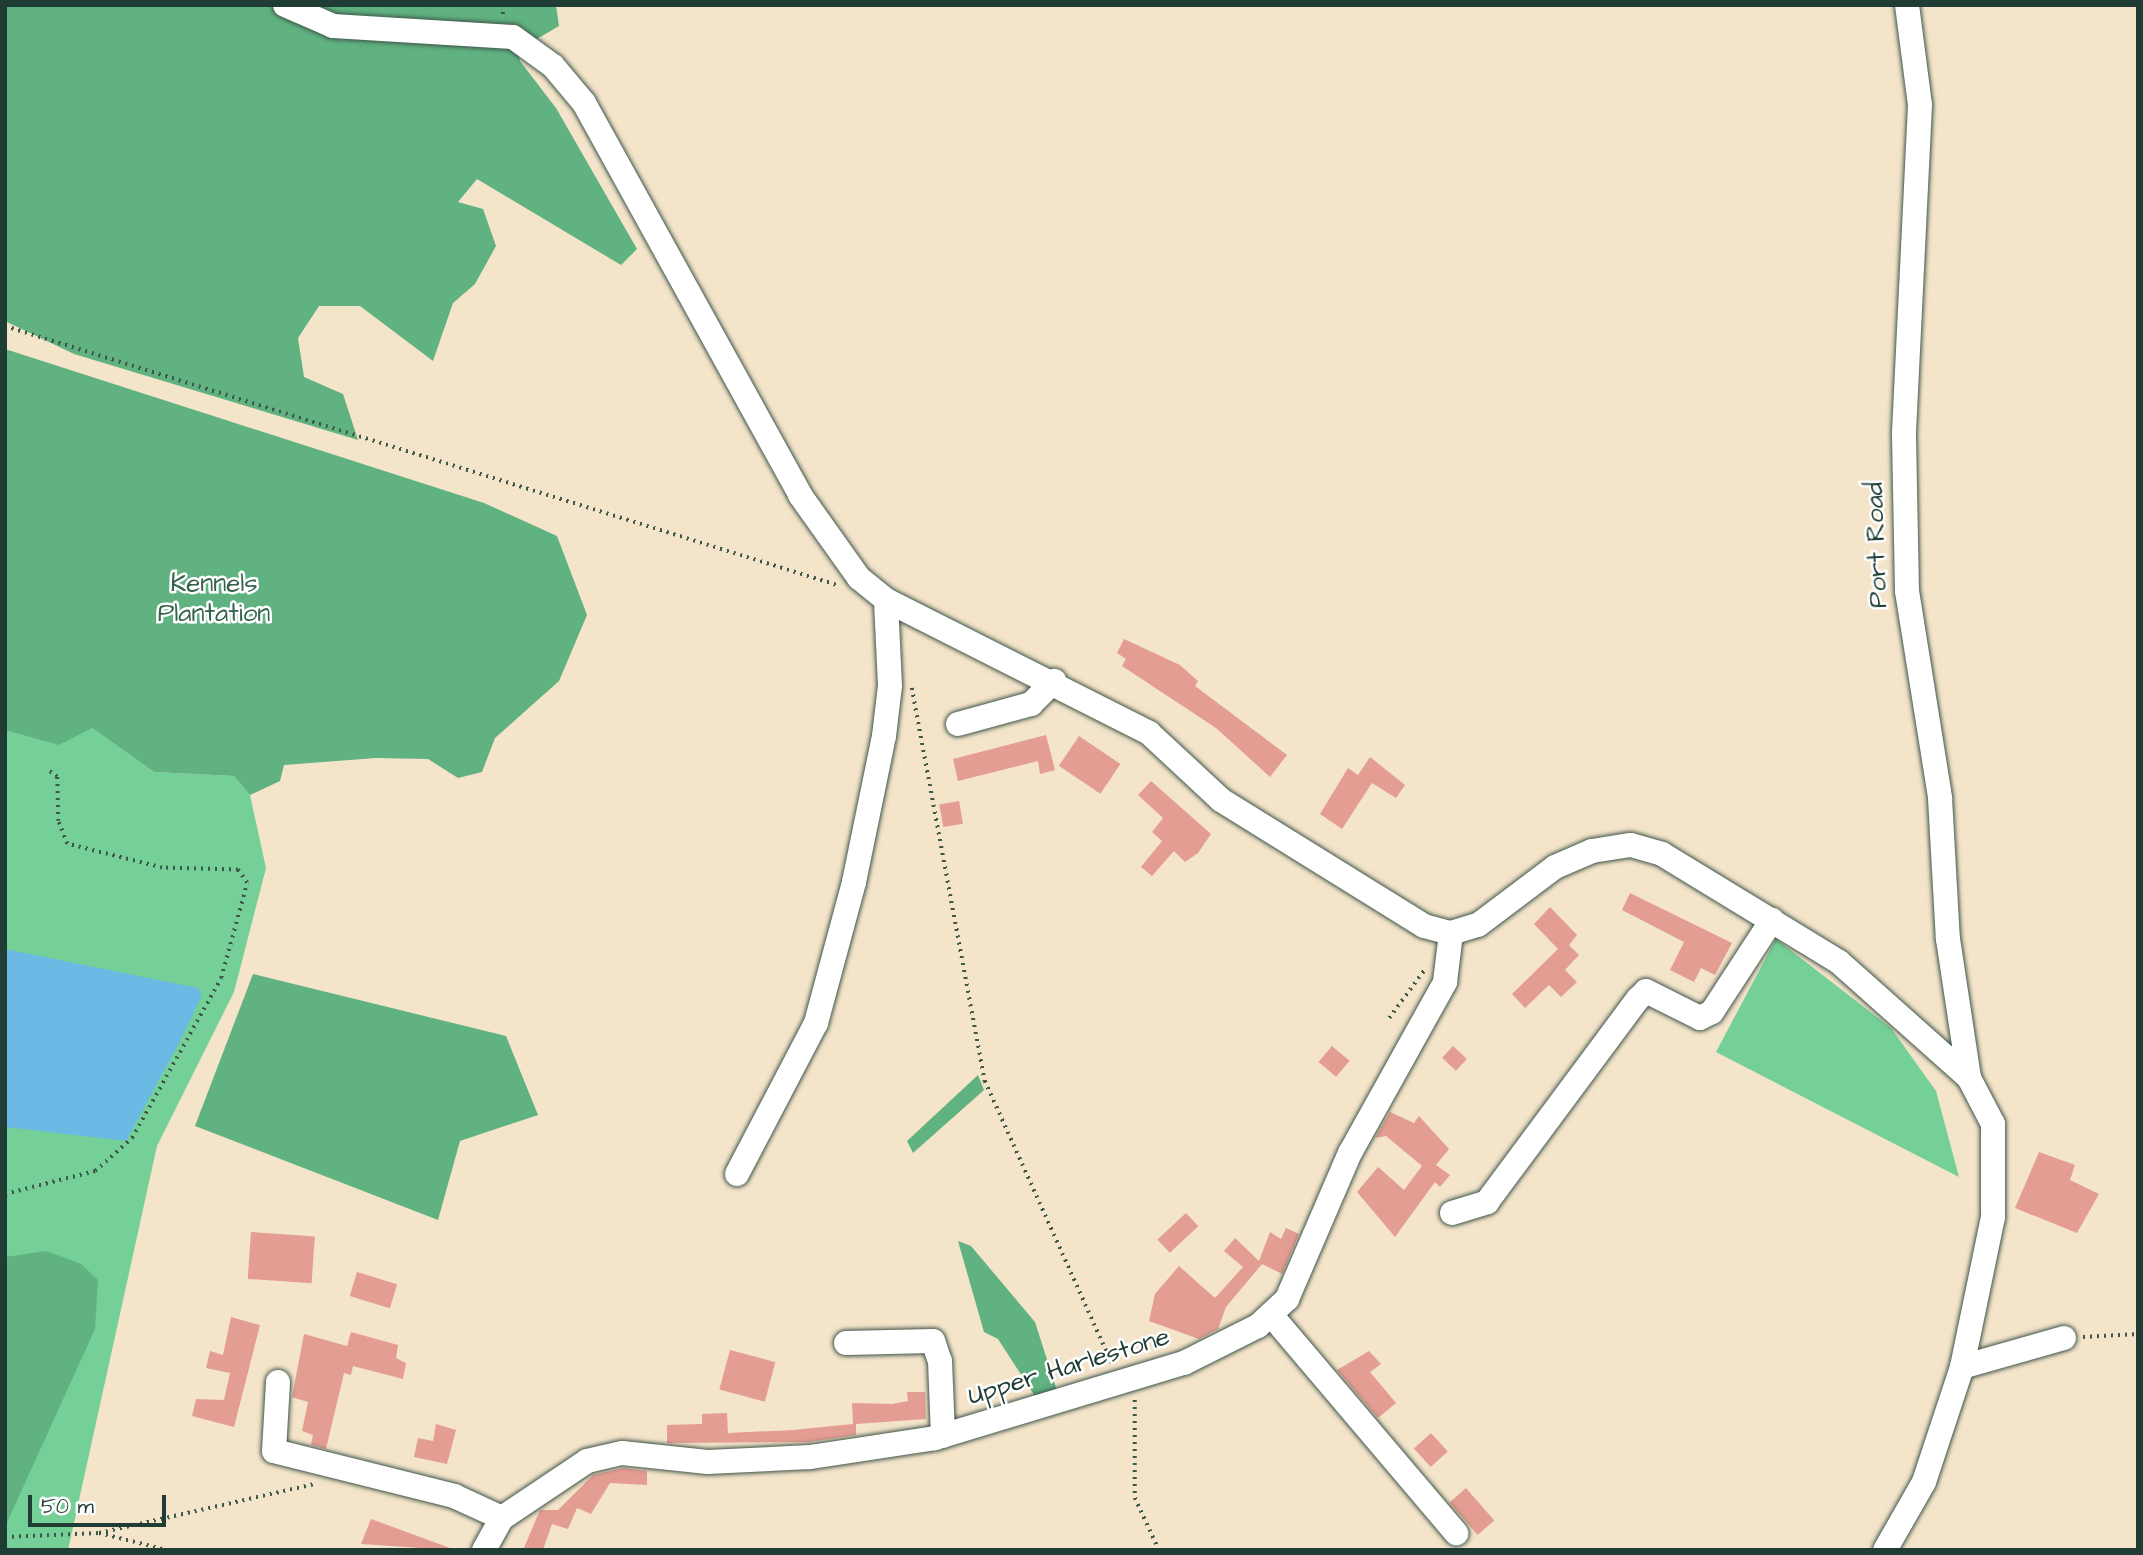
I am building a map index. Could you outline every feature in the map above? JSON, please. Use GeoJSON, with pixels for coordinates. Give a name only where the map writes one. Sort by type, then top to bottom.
{"type":"FeatureCollection","features":[{"type":"Feature","properties":{"kind":"street"},"geometry":{"type":"LineString","coordinates":[[285,5],[333,26],[513,37],[553,66],[584,103],[800,495],[859,578],[886,600],[1054,681],[1149,733],[1222,800],[1424,926],[1452,940],[1478,925],[1555,867],[1592,851],[1631,845],[1662,855],[1839,962],[1969,1079],[1985,1098],[1996,1149],[1993,1217],[1962,1367],[1924,1482],[1885,1550]]}},
{"type":"Feature","properties":{"kind":"street","name":"Port Road"},"geometry":{"type":"LineString","coordinates":[[1908,5],[1920,105],[1904,435],[1907,591],[1938,786],[1948,939],[1969,1079]]}},
{"type":"Feature","properties":{"kind":"street"},"geometry":{"type":"LineString","coordinates":[[737,1174],[816,1023],[854,882],[873,808],[890,686],[886,600]]}},
{"type":"Feature","properties":{"kind":"street"},"geometry":{"type":"LineString","coordinates":[[958,724],[1031,704],[1054,681]]}},
{"type":"Feature","properties":{"kind":"street"},"geometry":{"type":"LineString","coordinates":[[1452,1213],[1487,1202],[1637,999],[1646,991],[1700,1018],[1712,1012],[1772,920]]}},
{"type":"Feature","properties":{"kind":"street","name":"Upper Harlestone"},"geometry":{"type":"LineString","coordinates":[[484,1550],[502,1518],[587,1461],[622,1453],[708,1462],[798,1458],[943,1436],[1135,1380],[1212,1352],[1272,1316],[1287,1299],[1376,1103],[1445,982],[1452,940]]}},
{"type":"Feature","properties":{"kind":"street"},"geometry":{"type":"LineString","coordinates":[[1272,1316],[1456,1533]]}},
{"type":"Feature","properties":{"kind":"street"},"geometry":{"type":"LineString","coordinates":[[1962,1367],[2064,1338]]}},
{"type":"Feature","properties":{"kind":"street"},"geometry":{"type":"LineString","coordinates":[[846,1343],[933,1341],[940,1360],[943,1436]]}},
{"type":"Feature","properties":{"kind":"street"},"geometry":{"type":"LineString","coordinates":[[278,1382],[274,1451],[454,1496],[502,1518]]}},
{"type":"Feature","properties":{"kind":"path"},"geometry":{"type":"LineString","coordinates":[[5,326],[842,586]]}},
{"type":"Feature","properties":{"kind":"path"},"geometry":{"type":"LineString","coordinates":[[911,683],[985,1080],[1118,1379],[1135,1380],[1135,1498],[1159,1550]]}},
{"type":"Feature","properties":{"kind":"path"},"geometry":{"type":"LineString","coordinates":[[5,1194],[95,1171],[132,1138],[221,978],[247,883],[238,870],[142,865],[67,844],[58,821],[57,777],[49,771]]}},
{"type":"Feature","properties":{"kind":"path"},"geometry":{"type":"LineString","coordinates":[[1389,1018],[1417,976],[1452,940]]}},
{"type":"Feature","properties":{"kind":"path"},"geometry":{"type":"LineString","coordinates":[[2064,1338],[2138,1334]]}},
{"type":"Feature","properties":{"kind":"path"},"geometry":{"type":"LineString","coordinates":[[5,1537],[99,1532],[321,1482]]}},
{"type":"Feature","properties":{"kind":"path"},"geometry":{"type":"LineString","coordinates":[[99,1532],[167,1550]]}},
{"type":"Feature","properties":{"kind":"green space"},"geometry":{"type":"Polygon","coordinates":[[[5,5],[556,5],[559,26],[518,50],[520,61],[556,108],[637,249],[621,265],[477,179],[458,202],[483,209],[496,246],[475,284],[453,303],[433,361],[360,306],[319,306],[298,338],[304,377],[343,394],[358,440],[74,354],[5,321],[5,5]]]}},
{"type":"Feature","properties":{"kind":"green space","name":"Kennels Plantation"},"geometry":{"type":"Polygon","coordinates":[[[5,349],[484,503],[557,536],[587,615],[559,681],[495,738],[482,772],[458,778],[428,759],[376,758],[284,765],[280,781],[250,795],[234,776],[154,772],[92,728],[59,745],[5,730],[5,349]]]}},
{"type":"Feature","properties":{"kind":"green space"},"geometry":{"type":"Polygon","coordinates":[[[5,724],[92,728],[154,772],[234,776],[250,795],[266,868],[234,992],[157,1146],[68,1550],[5,1550],[5,724]]]}},
{"type":"Feature","properties":{"kind":"green space"},"geometry":{"type":"Polygon","coordinates":[[[1776,939],[1891,1028],[1936,1091],[1959,1177],[1716,1052],[1776,939]]]}},
{"type":"Feature","properties":{"kind":"green space"},"geometry":{"type":"Polygon","coordinates":[[[253,974],[506,1036],[538,1115],[460,1141],[438,1220],[195,1126],[253,974]]]}},
{"type":"Feature","properties":{"kind":"green space"},"geometry":{"type":"Polygon","coordinates":[[[978,1075],[984,1090],[913,1153],[907,1141],[978,1075]]]}},
{"type":"Feature","properties":{"kind":"green space"},"geometry":{"type":"Polygon","coordinates":[[[958,1241],[971,1246],[1035,1322],[1059,1397],[1040,1404],[998,1339],[984,1332],[958,1241]]]}},
{"type":"Feature","properties":{"kind":"green space"},"geometry":{"type":"Polygon","coordinates":[[[46,1251],[81,1264],[98,1280],[95,1329],[5,1527],[5,1257],[46,1251]]]}},
{"type":"Feature","properties":{"kind":"water"},"geometry":{"type":"Polygon","coordinates":[[[5,949],[198,988],[202,995],[126,1141],[5,1127],[5,949]]]}},
{"type":"Feature","properties":{"kind":"building"},"geometry":{"type":"Polygon","coordinates":[[[1124,639],[1180,665],[1198,681],[1195,686],[1287,755],[1270,777],[1216,728],[1122,666],[1126,659],[1117,653],[1124,639]]]}},
{"type":"Feature","properties":{"kind":"building"},"geometry":{"type":"Polygon","coordinates":[[[1046,735],[1055,770],[1040,774],[1038,761],[958,781],[953,759],[1046,735]]]}},
{"type":"Feature","properties":{"kind":"building"},"geometry":{"type":"Polygon","coordinates":[[[1079,736],[1120,764],[1100,794],[1059,766],[1079,736]]]}},
{"type":"Feature","properties":{"kind":"building"},"geometry":{"type":"Polygon","coordinates":[[[1370,757],[1405,785],[1396,798],[1372,783],[1342,829],[1320,814],[1348,768],[1358,775],[1370,757]]]}},
{"type":"Feature","properties":{"kind":"building"},"geometry":{"type":"Polygon","coordinates":[[[1151,781],[1211,834],[1198,853],[1185,862],[1174,851],[1152,876],[1141,867],[1162,841],[1152,832],[1163,818],[1138,795],[1151,781]]]}},
{"type":"Feature","properties":{"kind":"building"},"geometry":{"type":"Polygon","coordinates":[[[959,801],[963,824],[943,827],[939,804],[959,801]]]}},
{"type":"Feature","properties":{"kind":"building"},"geometry":{"type":"Polygon","coordinates":[[[1630,893],[1732,943],[1715,975],[1701,968],[1694,982],[1670,970],[1684,942],[1622,910],[1630,893]]]}},
{"type":"Feature","properties":{"kind":"building"},"geometry":{"type":"Polygon","coordinates":[[[1550,907],[1577,935],[1569,945],[1579,955],[1565,970],[1577,982],[1561,997],[1549,985],[1525,1008],[1512,994],[1558,949],[1534,924],[1550,907]]]}},
{"type":"Feature","properties":{"kind":"building"},"geometry":{"type":"Polygon","coordinates":[[[1332,1046],[1350,1061],[1336,1077],[1319,1062],[1332,1046]]]}},
{"type":"Feature","properties":{"kind":"building"},"geometry":{"type":"Polygon","coordinates":[[[1453,1046],[1467,1059],[1456,1071],[1442,1058],[1453,1046]]]}},
{"type":"Feature","properties":{"kind":"building"},"geometry":{"type":"Polygon","coordinates":[[[1390,1112],[1414,1123],[1419,1116],[1449,1149],[1436,1165],[1450,1175],[1440,1187],[1435,1182],[1395,1237],[1357,1192],[1378,1167],[1404,1190],[1422,1166],[1386,1136],[1375,1138],[1390,1112]]]}},
{"type":"Feature","properties":{"kind":"building"},"geometry":{"type":"Polygon","coordinates":[[[2039,1152],[2075,1165],[2070,1180],[2099,1194],[2077,1233],[2015,1208],[2039,1152]]]}},
{"type":"Feature","properties":{"kind":"building"},"geometry":{"type":"Polygon","coordinates":[[[1186,1213],[1198,1226],[1170,1253],[1157,1240],[1186,1213]]]}},
{"type":"Feature","properties":{"kind":"building"},"geometry":{"type":"Polygon","coordinates":[[[1286,1228],[1299,1234],[1282,1274],[1262,1264],[1226,1307],[1218,1329],[1199,1339],[1149,1321],[1155,1294],[1179,1266],[1215,1298],[1243,1267],[1224,1251],[1235,1238],[1259,1261],[1270,1232],[1281,1239],[1286,1228]]]}},
{"type":"Feature","properties":{"kind":"building"},"geometry":{"type":"Polygon","coordinates":[[[251,1232],[315,1236],[312,1283],[248,1279],[251,1232]]]}},
{"type":"Feature","properties":{"kind":"building"},"geometry":{"type":"Polygon","coordinates":[[[357,1272],[397,1284],[390,1308],[350,1296],[357,1272]]]}},
{"type":"Feature","properties":{"kind":"building"},"geometry":{"type":"Polygon","coordinates":[[[231,1317],[260,1325],[234,1427],[192,1416],[196,1399],[224,1400],[230,1373],[206,1368],[210,1351],[223,1355],[231,1317]]]}},
{"type":"Feature","properties":{"kind":"building"},"geometry":{"type":"Polygon","coordinates":[[[351,1332],[398,1345],[396,1358],[406,1363],[403,1379],[353,1366],[351,1375],[344,1373],[326,1449],[311,1445],[313,1435],[302,1431],[308,1402],[292,1397],[304,1334],[347,1346],[351,1332]]]}},
{"type":"Feature","properties":{"kind":"building"},"geometry":{"type":"Polygon","coordinates":[[[730,1350],[775,1362],[765,1402],[719,1390],[730,1350]]]}},
{"type":"Feature","properties":{"kind":"building"},"geometry":{"type":"Polygon","coordinates":[[[1369,1351],[1381,1364],[1370,1372],[1396,1403],[1378,1418],[1337,1370],[1369,1351]]]}},
{"type":"Feature","properties":{"kind":"building"},"geometry":{"type":"Polygon","coordinates":[[[907,1392],[925,1392],[926,1419],[856,1424],[856,1435],[809,1442],[667,1443],[667,1425],[702,1424],[702,1414],[727,1413],[728,1433],[853,1424],[852,1403],[892,1404],[908,1401],[907,1392]]]}},
{"type":"Feature","properties":{"kind":"building"},"geometry":{"type":"Polygon","coordinates":[[[436,1424],[456,1430],[447,1464],[414,1457],[418,1438],[433,1441],[436,1424]]]}},
{"type":"Feature","properties":{"kind":"building"},"geometry":{"type":"Polygon","coordinates":[[[1431,1433],[1448,1452],[1431,1467],[1414,1448],[1431,1433]]]}},
{"type":"Feature","properties":{"kind":"building"},"geometry":{"type":"Polygon","coordinates":[[[623,1468],[647,1471],[647,1485],[610,1483],[591,1514],[577,1508],[568,1529],[552,1524],[543,1550],[523,1550],[540,1510],[558,1510],[593,1475],[623,1468]]]}},
{"type":"Feature","properties":{"kind":"building"},"geometry":{"type":"Polygon","coordinates":[[[1466,1488],[1494,1520],[1478,1535],[1449,1502],[1466,1488]]]}},
{"type":"Feature","properties":{"kind":"building"},"geometry":{"type":"Polygon","coordinates":[[[371,1519],[450,1548],[450,1550],[361,1544],[371,1519]]]}}]}
